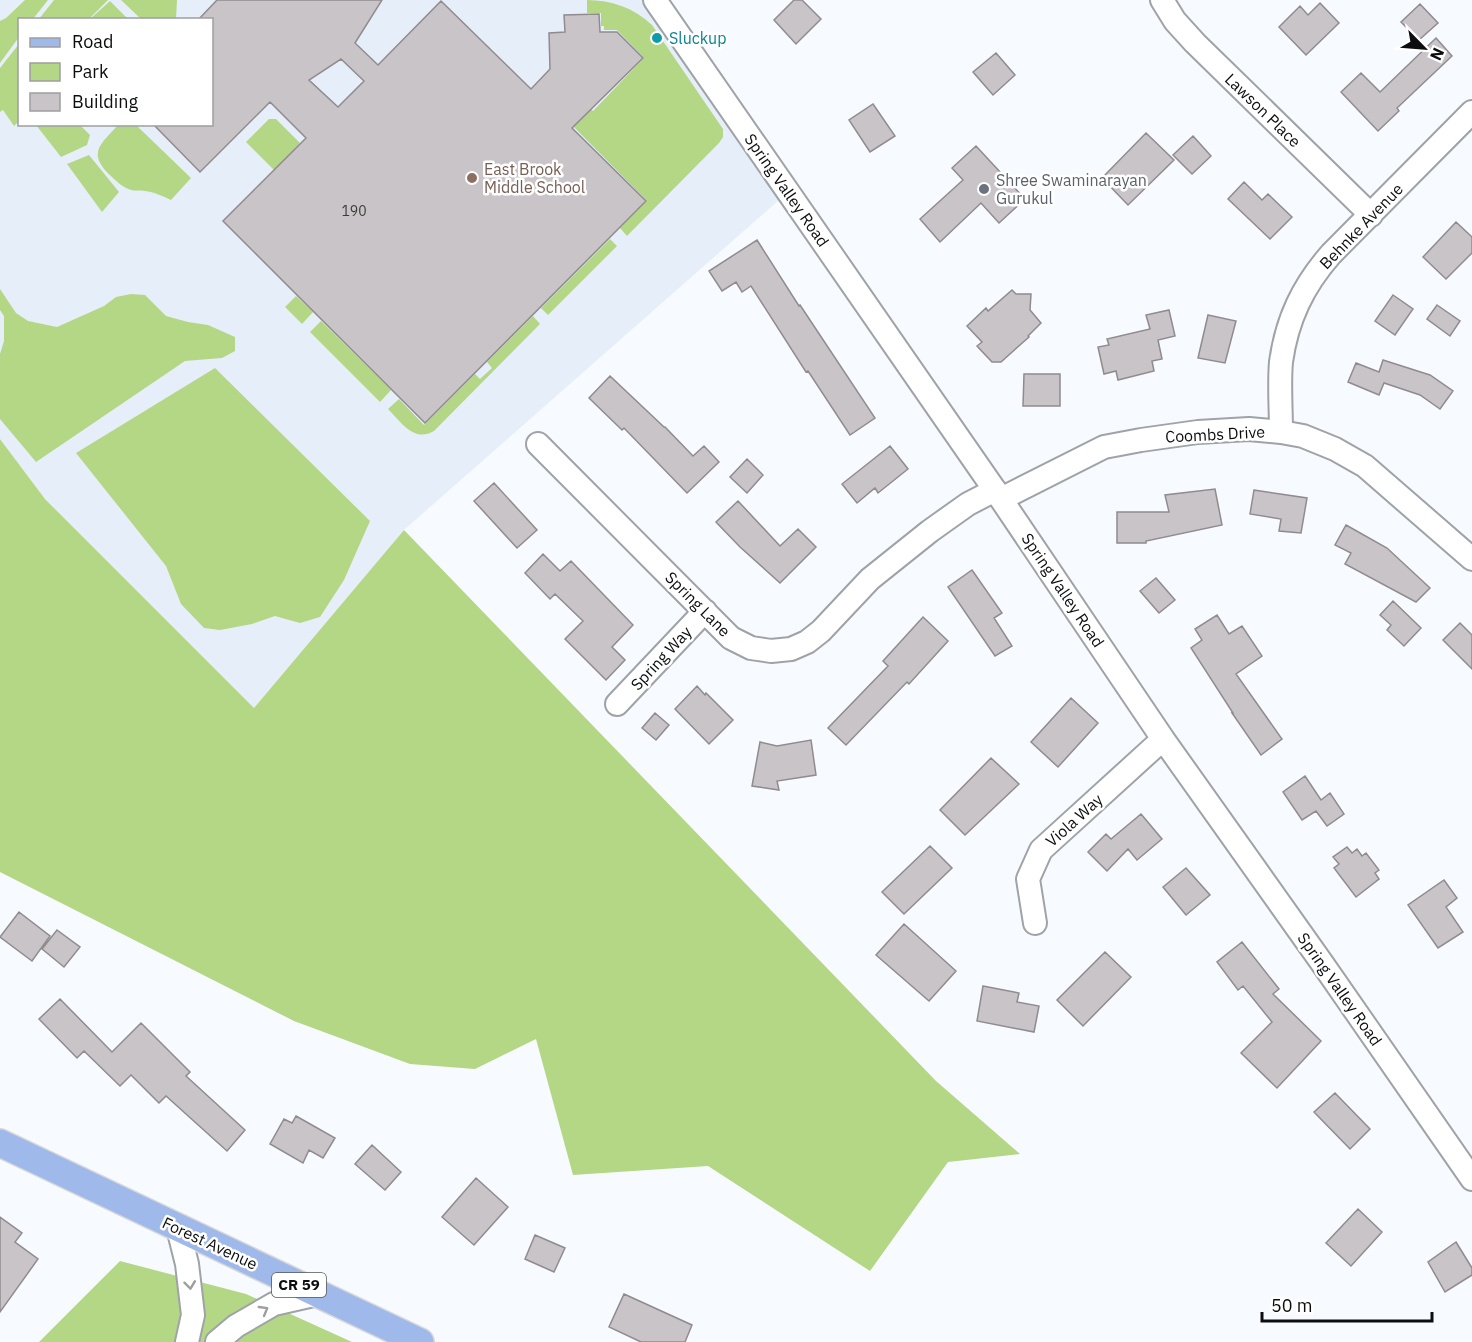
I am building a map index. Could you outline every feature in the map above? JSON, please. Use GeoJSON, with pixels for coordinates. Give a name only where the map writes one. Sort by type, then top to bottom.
{"type":"FeatureCollection","features":[{"type":"Feature","properties":{"kind":"main road","name":"Forest Avenue"},"geometry":{"type":"LineString","coordinates":[[0,1143],[420,1342]]}},
{"type":"Feature","properties":{"kind":"street","name":"Spring Valley Road"},"geometry":{"type":"LineString","coordinates":[[655,0],[998,495],[1163,739],[1472,1179]]}},
{"type":"Feature","properties":{"kind":"street","name":"Lawson Place"},"geometry":{"type":"LineString","coordinates":[[1162,0],[1174,21],[1195,44],[1371,215]]}},
{"type":"Feature","properties":{"kind":"street","name":"Behnke Avenue"},"geometry":{"type":"LineString","coordinates":[[1281,432],[1281,364],[1288,328],[1299,300],[1318,269],[1472,112]]}},
{"type":"Feature","properties":{"kind":"street","name":"Coombs Drive"},"geometry":{"type":"LineString","coordinates":[[998,495],[1104,447],[1198,432],[1249,429],[1281,432],[1303,436],[1335,449],[1365,466],[1472,558]]}},
{"type":"Feature","properties":{"kind":"street","name":"Spring Lane"},"geometry":{"type":"LineString","coordinates":[[538,444],[731,638],[751,648],[771,651],[791,649],[807,642],[821,631],[870,579],[930,531],[968,504],[998,495]]}},
{"type":"Feature","properties":{"kind":"street","name":"Spring Way"},"geometry":{"type":"LineString","coordinates":[[617,704],[705,611]]}},
{"type":"Feature","properties":{"kind":"street","name":"Viola Way"},"geometry":{"type":"LineString","coordinates":[[1035,923],[1028,879],[1041,850],[1163,739]]}},
{"type":"Feature","properties":{"kind":"street"},"geometry":{"type":"LineString","coordinates":[[178,1228],[187,1264],[194,1315],[187,1342]]}},
{"type":"Feature","properties":{"kind":"street"},"geometry":{"type":"LineString","coordinates":[[217,1342],[236,1326],[274,1304],[318,1294]]}},
{"type":"Feature","properties":{"kind":"shaded area"},"geometry":{"type":"Polygon","coordinates":[[[0,0],[655,0],[788,192],[404,530],[254,708],[45,499],[0,439],[0,0]]]}},
{"type":"Feature","properties":{"kind":"green space"},"geometry":{"type":"Polygon","coordinates":[[[25,0],[48,0],[34,18],[18,18],[18,38],[0,63],[0,21],[25,0]]]}},
{"type":"Feature","properties":{"kind":"green space"},"geometry":{"type":"Polygon","coordinates":[[[54,0],[108,0],[90,18],[40,18],[54,0]]]}},
{"type":"Feature","properties":{"kind":"green space"},"geometry":{"type":"Polygon","coordinates":[[[121,0],[177,0],[176,18],[140,18],[121,0]]]}},
{"type":"Feature","properties":{"kind":"green space"},"geometry":{"type":"Polygon","coordinates":[[[587,0],[622,6],[638,14],[652,25],[723,129],[723,137],[719,143],[627,236],[620,228],[647,201],[564,117],[581,100],[593,111],[644,58],[617,30],[604,30],[604,26],[601,26],[601,13],[587,13],[587,0]]]}},
{"type":"Feature","properties":{"kind":"green space"},"geometry":{"type":"Polygon","coordinates":[[[110,1],[127,18],[91,18],[110,1]]]}},
{"type":"Feature","properties":{"kind":"green space"},"geometry":{"type":"Polygon","coordinates":[[[18,45],[18,122],[14,126],[3,110],[0,112],[0,68],[18,45]]]}},
{"type":"Feature","properties":{"kind":"green space"},"geometry":{"type":"Polygon","coordinates":[[[269,119],[276,119],[300,143],[274,170],[246,142],[269,119]]]}},
{"type":"Feature","properties":{"kind":"green space"},"geometry":{"type":"Polygon","coordinates":[[[37,126],[81,126],[90,135],[87,145],[61,157],[37,126]]]}},
{"type":"Feature","properties":{"kind":"green space"},"geometry":{"type":"Polygon","coordinates":[[[117,126],[137,126],[191,178],[171,200],[152,192],[128,189],[118,183],[99,162],[99,149],[117,126]]]}},
{"type":"Feature","properties":{"kind":"green space"},"geometry":{"type":"Polygon","coordinates":[[[89,155],[119,192],[102,212],[67,164],[89,155]]]}},
{"type":"Feature","properties":{"kind":"green space"},"geometry":{"type":"Polygon","coordinates":[[[610,239],[617,246],[548,315],[541,308],[610,239]]]}},
{"type":"Feature","properties":{"kind":"green space"},"geometry":{"type":"Polygon","coordinates":[[[0,289],[16,313],[28,321],[57,327],[104,306],[116,297],[131,294],[145,295],[166,316],[208,325],[235,337],[235,351],[222,358],[185,361],[36,462],[0,419],[0,354],[4,341],[4,316],[0,310],[0,289]]]}},
{"type":"Feature","properties":{"kind":"green space"},"geometry":{"type":"Polygon","coordinates":[[[296,296],[313,312],[302,324],[285,307],[296,296]]]}},
{"type":"Feature","properties":{"kind":"green space"},"geometry":{"type":"Polygon","coordinates":[[[533,316],[540,324],[434,431],[427,434],[414,433],[388,409],[399,399],[424,425],[475,374],[480,379],[492,368],[487,362],[533,316]]]}},
{"type":"Feature","properties":{"kind":"green space"},"geometry":{"type":"Polygon","coordinates":[[[321,321],[391,390],[380,402],[310,332],[321,321]]]}},
{"type":"Feature","properties":{"kind":"green space"},"geometry":{"type":"Polygon","coordinates":[[[215,368],[370,521],[344,580],[320,617],[300,623],[275,616],[252,624],[220,630],[204,628],[181,604],[166,566],[76,453],[215,368]]]}},
{"type":"Feature","properties":{"kind":"green space"},"geometry":{"type":"Polygon","coordinates":[[[0,439],[45,499],[254,708],[404,530],[936,1081],[1020,1154],[948,1162],[870,1271],[708,1166],[573,1175],[536,1039],[475,1069],[410,1064],[294,1021],[0,872],[0,439]]]}},
{"type":"Feature","properties":{"kind":"green space"},"geometry":{"type":"Polygon","coordinates":[[[120,1261],[246,1294],[352,1342],[39,1342],[120,1261]]]}},
{"type":"Feature","properties":{"kind":"building"},"geometry":{"type":"Polygon","coordinates":[[[217,0],[382,0],[355,43],[378,65],[441,1],[531,89],[550,69],[549,33],[565,32],[564,15],[599,14],[600,32],[617,32],[643,58],[572,128],[646,201],[425,423],[223,221],[306,138],[270,102],[200,172],[155,126],[213,126],[213,18],[200,18],[217,0]],[[341,59],[309,80],[338,107],[364,81],[341,59]]]}},
{"type":"Feature","properties":{"kind":"building"},"geometry":{"type":"Polygon","coordinates":[[[794,0],[802,0],[821,19],[796,44],[774,20],[794,0]]]}},
{"type":"Feature","properties":{"kind":"building"},"geometry":{"type":"Polygon","coordinates":[[[1320,3],[1339,23],[1306,55],[1279,27],[1300,6],[1308,15],[1320,3]]]}},
{"type":"Feature","properties":{"kind":"building"},"geometry":{"type":"Polygon","coordinates":[[[1420,4],[1438,23],[1419,40],[1401,22],[1420,4]]]}},
{"type":"Feature","properties":{"kind":"building"},"geometry":{"type":"Polygon","coordinates":[[[1436,38],[1452,56],[1397,108],[1399,111],[1378,131],[1341,92],[1361,73],[1380,92],[1436,38]]]}},
{"type":"Feature","properties":{"kind":"building"},"geometry":{"type":"Polygon","coordinates":[[[996,53],[1015,75],[993,95],[973,72],[996,53]]]}},
{"type":"Feature","properties":{"kind":"building"},"geometry":{"type":"Polygon","coordinates":[[[873,104],[895,136],[870,152],[849,120],[873,104]]]}},
{"type":"Feature","properties":{"kind":"building"},"geometry":{"type":"Polygon","coordinates":[[[1146,133],[1174,160],[1128,205],[1102,178],[1146,133]]]}},
{"type":"Feature","properties":{"kind":"building"},"geometry":{"type":"Polygon","coordinates":[[[1193,136],[1211,156],[1192,174],[1173,155],[1193,136]]]}},
{"type":"Feature","properties":{"kind":"building","name":"Shree Swaminarayan Gurukul"},"geometry":{"type":"Polygon","coordinates":[[[976,146],[1025,199],[999,223],[981,203],[940,242],[920,219],[963,180],[952,168],[976,146]]]}},
{"type":"Feature","properties":{"kind":"building"},"geometry":{"type":"Polygon","coordinates":[[[1244,182],[1262,200],[1268,194],[1292,217],[1270,239],[1228,199],[1244,182]]]}},
{"type":"Feature","properties":{"kind":"building"},"geometry":{"type":"Polygon","coordinates":[[[1456,222],[1472,237],[1472,253],[1446,279],[1423,257],[1456,222]]]}},
{"type":"Feature","properties":{"kind":"building"},"geometry":{"type":"Polygon","coordinates":[[[757,240],[875,418],[850,435],[751,286],[742,292],[736,282],[722,291],[709,271],[757,240]]]}},
{"type":"Feature","properties":{"kind":"building"},"geometry":{"type":"Polygon","coordinates":[[[1012,290],[1016,294],[1031,294],[1030,310],[1041,323],[1001,362],[992,362],[977,346],[982,342],[967,326],[986,308],[988,311],[1012,290]]]}},
{"type":"Feature","properties":{"kind":"building"},"geometry":{"type":"Polygon","coordinates":[[[1393,295],[1413,309],[1395,335],[1375,321],[1393,295]]]}},
{"type":"Feature","properties":{"kind":"building"},"geometry":{"type":"Polygon","coordinates":[[[1437,305],[1460,321],[1450,336],[1427,319],[1437,305]]]}},
{"type":"Feature","properties":{"kind":"building"},"geometry":{"type":"Polygon","coordinates":[[[1169,310],[1175,336],[1158,340],[1162,359],[1152,361],[1154,371],[1118,380],[1116,371],[1104,374],[1098,347],[1109,345],[1107,339],[1150,329],[1146,315],[1169,310]]]}},
{"type":"Feature","properties":{"kind":"building"},"geometry":{"type":"Polygon","coordinates":[[[1208,315],[1236,321],[1225,363],[1198,358],[1208,315]]]}},
{"type":"Feature","properties":{"kind":"building"},"geometry":{"type":"Polygon","coordinates":[[[1383,360],[1430,375],[1453,391],[1440,409],[1420,395],[1384,383],[1379,395],[1348,382],[1356,363],[1379,372],[1383,360]]]}},
{"type":"Feature","properties":{"kind":"building"},"geometry":{"type":"Polygon","coordinates":[[[1024,374],[1060,374],[1060,406],[1023,406],[1024,374]]]}},
{"type":"Feature","properties":{"kind":"building"},"geometry":{"type":"Polygon","coordinates":[[[610,376],[693,456],[704,446],[719,462],[687,493],[624,428],[622,430],[589,398],[610,376]]]}},
{"type":"Feature","properties":{"kind":"building"},"geometry":{"type":"Polygon","coordinates":[[[890,446],[908,469],[878,493],[875,488],[857,503],[842,484],[890,446]]]}},
{"type":"Feature","properties":{"kind":"building"},"geometry":{"type":"Polygon","coordinates":[[[747,459],[763,475],[747,493],[730,477],[747,459]]]}},
{"type":"Feature","properties":{"kind":"building"},"geometry":{"type":"Polygon","coordinates":[[[494,483],[537,530],[517,548],[474,501],[494,483]]]}},
{"type":"Feature","properties":{"kind":"building"},"geometry":{"type":"Polygon","coordinates":[[[1215,489],[1222,525],[1146,541],[1146,543],[1117,543],[1117,512],[1169,512],[1165,495],[1215,489]]]}},
{"type":"Feature","properties":{"kind":"building"},"geometry":{"type":"Polygon","coordinates":[[[1254,490],[1307,498],[1301,533],[1279,531],[1281,519],[1250,514],[1254,490]]]}},
{"type":"Feature","properties":{"kind":"building"},"geometry":{"type":"Polygon","coordinates":[[[738,501],[780,546],[798,529],[816,547],[780,583],[716,522],[738,501]]]}},
{"type":"Feature","properties":{"kind":"building"},"geometry":{"type":"Polygon","coordinates":[[[1346,525],[1387,548],[1430,588],[1416,602],[1345,564],[1351,553],[1335,545],[1346,525]]]}},
{"type":"Feature","properties":{"kind":"building"},"geometry":{"type":"Polygon","coordinates":[[[543,554],[560,571],[571,561],[633,625],[612,647],[625,660],[606,680],[565,639],[583,621],[555,594],[550,599],[525,573],[543,554]]]}},
{"type":"Feature","properties":{"kind":"building"},"geometry":{"type":"Polygon","coordinates":[[[972,570],[1002,613],[994,618],[1012,646],[995,656],[948,587],[972,570]]]}},
{"type":"Feature","properties":{"kind":"building"},"geometry":{"type":"Polygon","coordinates":[[[1156,578],[1175,600],[1159,613],[1140,591],[1156,578]]]}},
{"type":"Feature","properties":{"kind":"building"},"geometry":{"type":"Polygon","coordinates":[[[1393,601],[1421,628],[1404,646],[1387,630],[1391,625],[1380,615],[1393,601]]]}},
{"type":"Feature","properties":{"kind":"building"},"geometry":{"type":"Polygon","coordinates":[[[1217,615],[1229,634],[1242,626],[1262,656],[1236,674],[1282,739],[1261,755],[1191,648],[1202,640],[1195,629],[1217,615]]]}},
{"type":"Feature","properties":{"kind":"building"},"geometry":{"type":"Polygon","coordinates":[[[923,617],[948,641],[909,684],[907,682],[846,745],[828,728],[888,666],[883,661],[923,617]]]}},
{"type":"Feature","properties":{"kind":"building"},"geometry":{"type":"Polygon","coordinates":[[[1460,623],[1472,635],[1472,669],[1443,640],[1460,623]]]}},
{"type":"Feature","properties":{"kind":"building"},"geometry":{"type":"Polygon","coordinates":[[[697,686],[733,720],[709,744],[675,709],[697,686]]]}},
{"type":"Feature","properties":{"kind":"building"},"geometry":{"type":"Polygon","coordinates":[[[1071,698],[1098,723],[1058,767],[1031,742],[1071,698]]]}},
{"type":"Feature","properties":{"kind":"building"},"geometry":{"type":"Polygon","coordinates":[[[655,713],[669,725],[656,740],[642,728],[655,713]]]}},
{"type":"Feature","properties":{"kind":"building"},"geometry":{"type":"Polygon","coordinates":[[[811,740],[816,775],[777,781],[779,790],[752,786],[760,742],[777,746],[811,740]]]}},
{"type":"Feature","properties":{"kind":"building"},"geometry":{"type":"Polygon","coordinates":[[[991,758],[1019,784],[965,835],[940,810],[991,758]]]}},
{"type":"Feature","properties":{"kind":"building"},"geometry":{"type":"Polygon","coordinates":[[[1305,776],[1321,800],[1330,793],[1344,814],[1327,826],[1316,811],[1302,820],[1283,792],[1305,776]]]}},
{"type":"Feature","properties":{"kind":"building"},"geometry":{"type":"Polygon","coordinates":[[[1141,814],[1162,839],[1137,860],[1128,849],[1107,871],[1088,852],[1106,834],[1111,839],[1141,814]]]}},
{"type":"Feature","properties":{"kind":"building"},"geometry":{"type":"Polygon","coordinates":[[[930,846],[952,868],[904,914],[882,892],[930,846]]]}},
{"type":"Feature","properties":{"kind":"building"},"geometry":{"type":"Polygon","coordinates":[[[1347,847],[1352,853],[1357,849],[1362,856],[1366,853],[1379,870],[1375,873],[1379,879],[1356,897],[1334,868],[1339,864],[1333,857],[1347,847]]]}},
{"type":"Feature","properties":{"kind":"building"},"geometry":{"type":"Polygon","coordinates":[[[1186,868],[1210,895],[1186,915],[1163,887],[1186,868]]]}},
{"type":"Feature","properties":{"kind":"building"},"geometry":{"type":"Polygon","coordinates":[[[1444,880],[1457,898],[1446,907],[1463,932],[1438,948],[1408,905],[1444,880]]]}},
{"type":"Feature","properties":{"kind":"building"},"geometry":{"type":"Polygon","coordinates":[[[19,912],[50,936],[32,961],[0,937],[19,912]]]}},
{"type":"Feature","properties":{"kind":"building"},"geometry":{"type":"Polygon","coordinates":[[[904,924],[956,971],[929,1001],[876,955],[904,924]]]}},
{"type":"Feature","properties":{"kind":"building"},"geometry":{"type":"Polygon","coordinates":[[[57,930],[80,947],[64,967],[42,949],[57,930]]]}},
{"type":"Feature","properties":{"kind":"building"},"geometry":{"type":"Polygon","coordinates":[[[1242,942],[1279,989],[1273,994],[1321,1041],[1277,1088],[1241,1053],[1272,1022],[1243,986],[1238,990],[1217,962],[1242,942]]]}},
{"type":"Feature","properties":{"kind":"building"},"geometry":{"type":"Polygon","coordinates":[[[1105,952],[1131,977],[1083,1026],[1057,1000],[1105,952]]]}},
{"type":"Feature","properties":{"kind":"building"},"geometry":{"type":"Polygon","coordinates":[[[983,986],[1019,993],[1017,1002],[1039,1006],[1034,1032],[977,1021],[983,986]]]}},
{"type":"Feature","properties":{"kind":"building"},"geometry":{"type":"Polygon","coordinates":[[[60,999],[112,1052],[141,1023],[190,1072],[186,1076],[245,1130],[227,1151],[166,1096],[159,1103],[131,1075],[120,1086],[84,1051],[77,1058],[39,1019],[60,999]]]}},
{"type":"Feature","properties":{"kind":"building"},"geometry":{"type":"Polygon","coordinates":[[[1335,1093],[1370,1129],[1350,1149],[1314,1112],[1335,1093]]]}},
{"type":"Feature","properties":{"kind":"building"},"geometry":{"type":"Polygon","coordinates":[[[296,1116],[335,1138],[323,1158],[309,1150],[303,1163],[270,1144],[284,1119],[292,1123],[296,1116]]]}},
{"type":"Feature","properties":{"kind":"building"},"geometry":{"type":"Polygon","coordinates":[[[372,1145],[401,1172],[385,1190],[355,1164],[372,1145]]]}},
{"type":"Feature","properties":{"kind":"building"},"geometry":{"type":"Polygon","coordinates":[[[476,1178],[508,1207],[474,1245],[442,1217],[476,1178]]]}},
{"type":"Feature","properties":{"kind":"building"},"geometry":{"type":"Polygon","coordinates":[[[1358,1209],[1382,1232],[1351,1266],[1326,1243],[1358,1209]]]}},
{"type":"Feature","properties":{"kind":"building"},"geometry":{"type":"Polygon","coordinates":[[[0,1217],[22,1233],[15,1242],[38,1259],[0,1312],[0,1217]]]}},
{"type":"Feature","properties":{"kind":"building"},"geometry":{"type":"Polygon","coordinates":[[[535,1235],[565,1248],[554,1272],[525,1259],[535,1235]]]}},
{"type":"Feature","properties":{"kind":"building"},"geometry":{"type":"Polygon","coordinates":[[[1456,1242],[1472,1268],[1472,1275],[1445,1292],[1428,1262],[1456,1242]]]}},
{"type":"Feature","properties":{"kind":"building"},"geometry":{"type":"Polygon","coordinates":[[[624,1294],[692,1325],[685,1342],[641,1342],[609,1327],[624,1294]]]}},
{"type":"Feature","properties":{"kind":"place","name":"Sluckup"},"geometry":{"type":"Point","coordinates":[657,38]}},
{"type":"Feature","properties":{"kind":"place","name":"East Brook Middle School"},"geometry":{"type":"Point","coordinates":[472,178]}},
{"type":"Feature","properties":{"kind":"place","name":"Shree Swaminarayan Gurukul"},"geometry":{"type":"Point","coordinates":[984,189]}}]}
